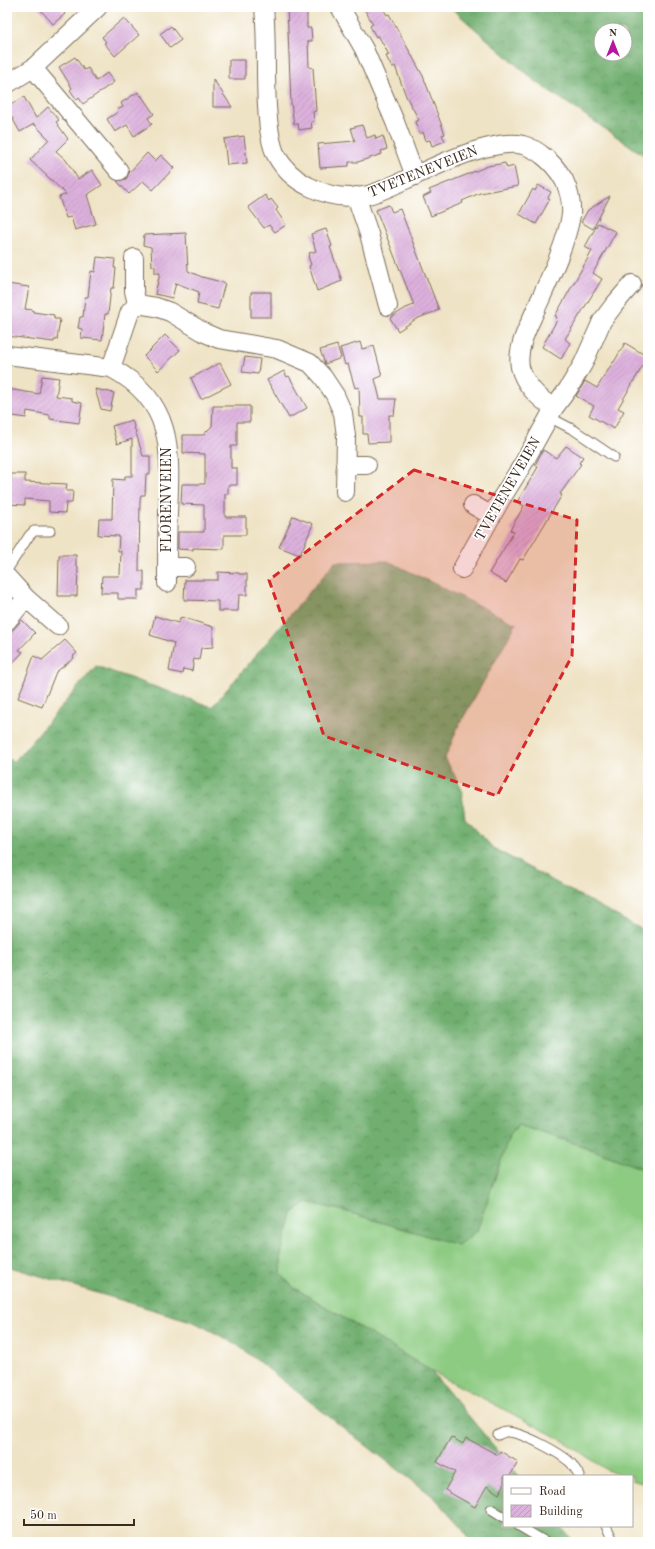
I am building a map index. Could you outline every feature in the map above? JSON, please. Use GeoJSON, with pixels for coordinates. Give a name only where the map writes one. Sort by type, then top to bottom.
{"type":"FeatureCollection","features":[{"type":"Feature","properties":{"kind":"street"},"geometry":{"type":"LineString","coordinates":[[7,84],[33,68],[98,7]]}},
{"type":"Feature","properties":{"kind":"street","name":"TVETENEVEIEN"},"geometry":{"type":"LineString","coordinates":[[264,7],[268,119],[275,153],[290,174],[316,191],[330,195],[356,196],[377,193],[480,149],[503,144],[523,145],[530,148],[548,159],[559,170],[567,185],[571,213],[562,244],[522,342],[520,355],[520,366],[528,385],[552,412]]}},
{"type":"Feature","properties":{"kind":"street"},"geometry":{"type":"LineString","coordinates":[[340,7],[364,49],[395,122],[415,176]]}},
{"type":"Feature","properties":{"kind":"street"},"geometry":{"type":"LineString","coordinates":[[33,68],[118,172]]}},
{"type":"Feature","properties":{"kind":"street"},"geometry":{"type":"LineString","coordinates":[[356,196],[369,234],[388,306]]}},
{"type":"Feature","properties":{"kind":"street"},"geometry":{"type":"LineString","coordinates":[[134,258],[134,291],[137,304]]}},
{"type":"Feature","properties":{"kind":"street","name":"TVETENEVEIEN"},"geometry":{"type":"LineString","coordinates":[[462,569],[552,412],[568,389],[582,364],[602,321],[632,284]]}},
{"type":"Feature","properties":{"kind":"street"},"geometry":{"type":"LineString","coordinates":[[111,368],[130,312],[137,304]]}},
{"type":"Feature","properties":{"kind":"street"},"geometry":{"type":"LineString","coordinates":[[137,304],[156,307],[170,312],[205,333],[219,339],[277,349],[310,363],[323,377],[335,395],[342,413],[346,436],[345,492]]}},
{"type":"Feature","properties":{"kind":"street","name":"FLORENVEIEN"},"geometry":{"type":"LineString","coordinates":[[7,355],[111,368],[126,376],[149,397],[164,426],[168,445],[170,486],[167,575],[186,567]]}},
{"type":"Feature","properties":{"kind":"street"},"geometry":{"type":"LineString","coordinates":[[345,465],[367,465]]}},
{"type":"Feature","properties":{"kind":"street"},"geometry":{"type":"LineString","coordinates":[[473,506],[492,516]]}},
{"type":"Feature","properties":{"kind":"street"},"geometry":{"type":"LineString","coordinates":[[7,577],[26,598],[58,626]]}},
{"type":"Feature","properties":{"kind":"street"},"geometry":{"type":"LineString","coordinates":[[7,621],[26,598]]}},
{"type":"Feature","properties":{"kind":"lane"},"geometry":{"type":"LineString","coordinates":[[552,412],[574,430],[614,457]]}},
{"type":"Feature","properties":{"kind":"lane"},"geometry":{"type":"LineString","coordinates":[[7,570],[29,536],[34,532],[50,531]]}},
{"type":"Feature","properties":{"kind":"lane"},"geometry":{"type":"LineString","coordinates":[[498,1435],[506,1432],[521,1435],[541,1444],[558,1453],[570,1463],[579,1475]]}},
{"type":"Feature","properties":{"kind":"lane"},"geometry":{"type":"LineString","coordinates":[[491,1509],[503,1516]]}},
{"type":"Feature","properties":{"kind":"lane"},"geometry":{"type":"LineString","coordinates":[[522,1527],[546,1542]]}},
{"type":"Feature","properties":{"kind":"lane"},"geometry":{"type":"LineString","coordinates":[[606,1527],[614,1542]]}},
{"type":"Feature","properties":{"kind":"highlighted area"},"geometry":{"type":"Polygon","coordinates":[[[414,470],[577,520],[572,656],[497,796],[324,736],[269,580],[414,470]]]}},
{"type":"Feature","properties":{"kind":"green space"},"geometry":{"type":"Polygon","coordinates":[[[450,7],[648,7],[648,158],[535,81],[450,7]]]}},
{"type":"Feature","properties":{"kind":"green space"},"geometry":{"type":"Polygon","coordinates":[[[388,561],[516,624],[458,727],[445,758],[461,787],[465,818],[493,848],[648,933],[648,1171],[583,1146],[518,1125],[510,1134],[477,1231],[458,1245],[340,1210],[307,1202],[292,1213],[281,1254],[281,1274],[293,1287],[431,1371],[518,1475],[503,1475],[503,1527],[561,1527],[574,1542],[471,1542],[464,1530],[434,1497],[236,1344],[194,1322],[7,1266],[7,758],[14,762],[96,666],[212,707],[335,562],[388,561]]]}},
{"type":"Feature","properties":{"kind":"green space"},"geometry":{"type":"Polygon","coordinates":[[[518,1125],[583,1146],[648,1171],[648,1485],[633,1480],[633,1475],[619,1475],[607,1470],[562,1440],[431,1371],[293,1287],[281,1275],[281,1254],[292,1213],[307,1202],[340,1210],[510,1134],[518,1125]]]}},
{"type":"Feature","properties":{"kind":"building"},"geometry":{"type":"Polygon","coordinates":[[[38,7],[59,7],[65,14],[53,24],[38,7]]]}},
{"type":"Feature","properties":{"kind":"building"},"geometry":{"type":"Polygon","coordinates":[[[287,7],[307,7],[307,28],[311,28],[312,41],[308,41],[309,67],[313,68],[316,111],[313,112],[314,121],[311,122],[312,128],[299,130],[298,124],[294,124],[291,103],[287,7]]]}},
{"type":"Feature","properties":{"kind":"building"},"geometry":{"type":"Polygon","coordinates":[[[363,7],[382,7],[387,15],[389,14],[423,76],[445,134],[442,135],[445,141],[432,146],[430,140],[426,141],[423,132],[420,134],[415,122],[419,120],[406,96],[395,66],[392,68],[386,56],[389,55],[378,35],[376,37],[370,26],[373,24],[363,7]]]}},
{"type":"Feature","properties":{"kind":"building"},"geometry":{"type":"Polygon","coordinates":[[[124,18],[139,35],[115,56],[104,43],[106,42],[102,37],[124,18]]]}},
{"type":"Feature","properties":{"kind":"building"},"geometry":{"type":"Polygon","coordinates":[[[171,26],[181,40],[170,48],[160,34],[171,26]]]}},
{"type":"Feature","properties":{"kind":"building"},"geometry":{"type":"Polygon","coordinates":[[[75,57],[84,70],[88,68],[96,81],[107,73],[114,82],[83,104],[79,98],[77,100],[70,90],[72,88],[59,67],[75,57]]]}},
{"type":"Feature","properties":{"kind":"building"},"geometry":{"type":"Polygon","coordinates":[[[229,60],[245,60],[245,79],[229,79],[229,60]]]}},
{"type":"Feature","properties":{"kind":"building"},"geometry":{"type":"Polygon","coordinates":[[[213,79],[232,107],[213,107],[213,79]]]}},
{"type":"Feature","properties":{"kind":"building"},"geometry":{"type":"Polygon","coordinates":[[[138,92],[154,114],[148,118],[152,124],[134,136],[127,125],[115,132],[107,119],[123,107],[121,103],[138,92]]]}},
{"type":"Feature","properties":{"kind":"building"},"geometry":{"type":"Polygon","coordinates":[[[24,97],[36,118],[48,107],[59,120],[56,122],[68,139],[56,151],[66,160],[78,179],[92,170],[102,185],[87,195],[96,224],[75,230],[71,217],[66,218],[59,197],[66,194],[30,160],[49,139],[34,124],[20,132],[7,107],[24,97]]]}},
{"type":"Feature","properties":{"kind":"building"},"geometry":{"type":"Polygon","coordinates":[[[362,125],[367,138],[375,135],[376,139],[383,136],[387,149],[381,151],[382,154],[358,162],[349,162],[349,166],[320,168],[318,144],[355,141],[351,128],[362,125]]]}},
{"type":"Feature","properties":{"kind":"building"},"geometry":{"type":"Polygon","coordinates":[[[244,136],[247,163],[227,165],[224,139],[244,136]]]}},
{"type":"Feature","properties":{"kind":"building"},"geometry":{"type":"Polygon","coordinates":[[[147,153],[155,161],[161,155],[174,168],[153,190],[143,181],[129,194],[117,181],[126,179],[129,173],[147,153]]]}},
{"type":"Feature","properties":{"kind":"building"},"geometry":{"type":"Polygon","coordinates":[[[505,163],[507,168],[514,166],[518,186],[480,193],[462,201],[463,203],[431,216],[423,197],[431,193],[429,190],[488,166],[505,163]]]}},
{"type":"Feature","properties":{"kind":"building"},"geometry":{"type":"Polygon","coordinates":[[[538,185],[551,192],[548,198],[550,199],[536,224],[519,214],[533,189],[535,191],[538,185]]]}},
{"type":"Feature","properties":{"kind":"building"},"geometry":{"type":"Polygon","coordinates":[[[265,195],[269,201],[271,199],[278,208],[276,210],[286,225],[275,232],[269,225],[264,228],[248,207],[265,195]]]}},
{"type":"Feature","properties":{"kind":"building"},"geometry":{"type":"Polygon","coordinates":[[[610,196],[593,229],[581,222],[588,210],[610,196]]]}},
{"type":"Feature","properties":{"kind":"building"},"geometry":{"type":"Polygon","coordinates":[[[389,205],[392,212],[400,209],[439,310],[416,319],[398,331],[390,318],[414,305],[376,210],[389,205]]]}},
{"type":"Feature","properties":{"kind":"building"},"geometry":{"type":"Polygon","coordinates":[[[598,223],[616,232],[593,273],[602,279],[565,339],[570,343],[561,359],[542,347],[557,320],[557,317],[555,316],[592,251],[585,247],[598,223]]]}},
{"type":"Feature","properties":{"kind":"building"},"geometry":{"type":"Polygon","coordinates":[[[326,229],[332,246],[330,247],[342,281],[317,291],[309,266],[311,265],[308,256],[310,255],[309,253],[316,251],[311,234],[326,229]]]}},
{"type":"Feature","properties":{"kind":"building"},"geometry":{"type":"Polygon","coordinates":[[[186,233],[188,271],[202,277],[225,283],[218,309],[197,304],[199,292],[176,283],[172,298],[155,294],[160,273],[155,273],[155,266],[152,266],[151,247],[143,245],[144,235],[186,233]]]}},
{"type":"Feature","properties":{"kind":"building"},"geometry":{"type":"Polygon","coordinates":[[[97,257],[115,259],[114,268],[116,268],[114,288],[111,288],[108,314],[105,314],[102,340],[81,338],[82,329],[78,328],[80,317],[83,317],[85,297],[88,297],[91,271],[95,272],[97,257]]]}},
{"type":"Feature","properties":{"kind":"building"},"geometry":{"type":"Polygon","coordinates":[[[7,284],[29,287],[25,309],[33,310],[33,312],[54,315],[54,319],[60,319],[57,340],[54,340],[54,342],[7,336],[7,284]]]}},
{"type":"Feature","properties":{"kind":"building"},"geometry":{"type":"Polygon","coordinates":[[[251,292],[271,292],[271,317],[251,317],[251,292]]]}},
{"type":"Feature","properties":{"kind":"building"},"geometry":{"type":"Polygon","coordinates":[[[165,335],[180,350],[158,371],[144,356],[165,335]]]}},
{"type":"Feature","properties":{"kind":"building"},"geometry":{"type":"Polygon","coordinates":[[[360,342],[362,349],[374,346],[382,376],[375,379],[380,399],[396,399],[394,415],[389,415],[389,442],[368,443],[367,434],[363,434],[363,417],[360,417],[359,387],[355,388],[348,364],[345,365],[340,348],[360,342]]]}},
{"type":"Feature","properties":{"kind":"building"},"geometry":{"type":"Polygon","coordinates":[[[625,343],[648,357],[618,408],[624,411],[614,429],[589,415],[594,406],[576,396],[585,381],[597,388],[625,343]]]}},
{"type":"Feature","properties":{"kind":"building"},"geometry":{"type":"Polygon","coordinates":[[[337,345],[341,358],[325,364],[320,350],[337,345]]]}},
{"type":"Feature","properties":{"kind":"building"},"geometry":{"type":"Polygon","coordinates":[[[245,357],[260,359],[258,374],[242,372],[245,357]]]}},
{"type":"Feature","properties":{"kind":"building"},"geometry":{"type":"Polygon","coordinates":[[[220,363],[231,384],[201,399],[191,378],[220,363]]]}},
{"type":"Feature","properties":{"kind":"building"},"geometry":{"type":"Polygon","coordinates":[[[284,371],[287,377],[289,376],[307,408],[289,418],[267,380],[284,371]]]}},
{"type":"Feature","properties":{"kind":"building"},"geometry":{"type":"Polygon","coordinates":[[[42,376],[59,378],[56,396],[72,398],[72,401],[82,403],[79,423],[50,419],[50,415],[27,411],[26,418],[7,415],[7,389],[39,394],[42,376]]]}},
{"type":"Feature","properties":{"kind":"building"},"geometry":{"type":"Polygon","coordinates":[[[95,389],[114,393],[110,411],[101,409],[95,389]]]}},
{"type":"Feature","properties":{"kind":"building"},"geometry":{"type":"Polygon","coordinates":[[[213,406],[250,406],[250,422],[237,422],[237,446],[231,446],[231,468],[237,468],[237,485],[228,485],[228,494],[225,494],[225,517],[246,517],[246,535],[224,535],[224,549],[178,549],[178,532],[204,532],[204,505],[181,504],[182,484],[205,484],[205,454],[183,453],[183,435],[203,435],[212,426],[213,406]]]}},
{"type":"Feature","properties":{"kind":"building"},"geometry":{"type":"Polygon","coordinates":[[[132,420],[143,456],[150,456],[150,474],[146,474],[145,495],[141,495],[140,501],[139,571],[144,571],[144,590],[138,590],[138,599],[118,599],[118,593],[101,593],[102,576],[120,575],[121,551],[118,551],[119,536],[98,535],[99,519],[112,519],[113,479],[125,480],[125,476],[132,476],[132,439],[117,444],[112,426],[132,420]]]}},
{"type":"Feature","properties":{"kind":"building"},"geometry":{"type":"Polygon","coordinates":[[[566,446],[583,457],[579,463],[581,464],[560,494],[562,495],[523,560],[520,559],[506,583],[489,573],[514,532],[510,530],[524,506],[517,502],[538,467],[535,465],[543,450],[556,458],[566,446]]]}},
{"type":"Feature","properties":{"kind":"building"},"geometry":{"type":"Polygon","coordinates":[[[11,474],[25,474],[25,482],[67,484],[66,491],[73,491],[72,503],[66,503],[65,513],[49,512],[49,501],[25,499],[25,505],[7,504],[7,483],[11,483],[11,474]]]}},
{"type":"Feature","properties":{"kind":"building"},"geometry":{"type":"Polygon","coordinates":[[[293,516],[313,524],[300,555],[279,547],[293,516]]]}},
{"type":"Feature","properties":{"kind":"building"},"geometry":{"type":"Polygon","coordinates":[[[59,555],[76,555],[76,566],[78,566],[77,596],[58,596],[59,555]]]}},
{"type":"Feature","properties":{"kind":"building"},"geometry":{"type":"Polygon","coordinates":[[[218,572],[247,574],[247,595],[239,595],[238,611],[218,611],[218,601],[184,600],[185,580],[218,580],[218,572]]]}},
{"type":"Feature","properties":{"kind":"building"},"geometry":{"type":"Polygon","coordinates":[[[155,616],[178,623],[181,617],[213,627],[213,647],[201,648],[199,660],[194,659],[192,671],[183,669],[182,674],[169,671],[174,643],[150,635],[155,616]]]}},
{"type":"Feature","properties":{"kind":"building"},"geometry":{"type":"Polygon","coordinates":[[[22,620],[35,633],[19,650],[23,652],[7,669],[7,636],[22,620]]]}},
{"type":"Feature","properties":{"kind":"building"},"geometry":{"type":"Polygon","coordinates":[[[65,640],[77,653],[73,656],[74,658],[56,672],[42,707],[18,698],[34,656],[42,660],[65,640]]]}},
{"type":"Feature","properties":{"kind":"building"},"geometry":{"type":"Polygon","coordinates":[[[451,1437],[463,1444],[466,1438],[498,1455],[500,1451],[518,1462],[511,1475],[503,1475],[503,1487],[499,1494],[487,1486],[475,1507],[445,1490],[455,1472],[437,1462],[451,1437]]]}}]}
